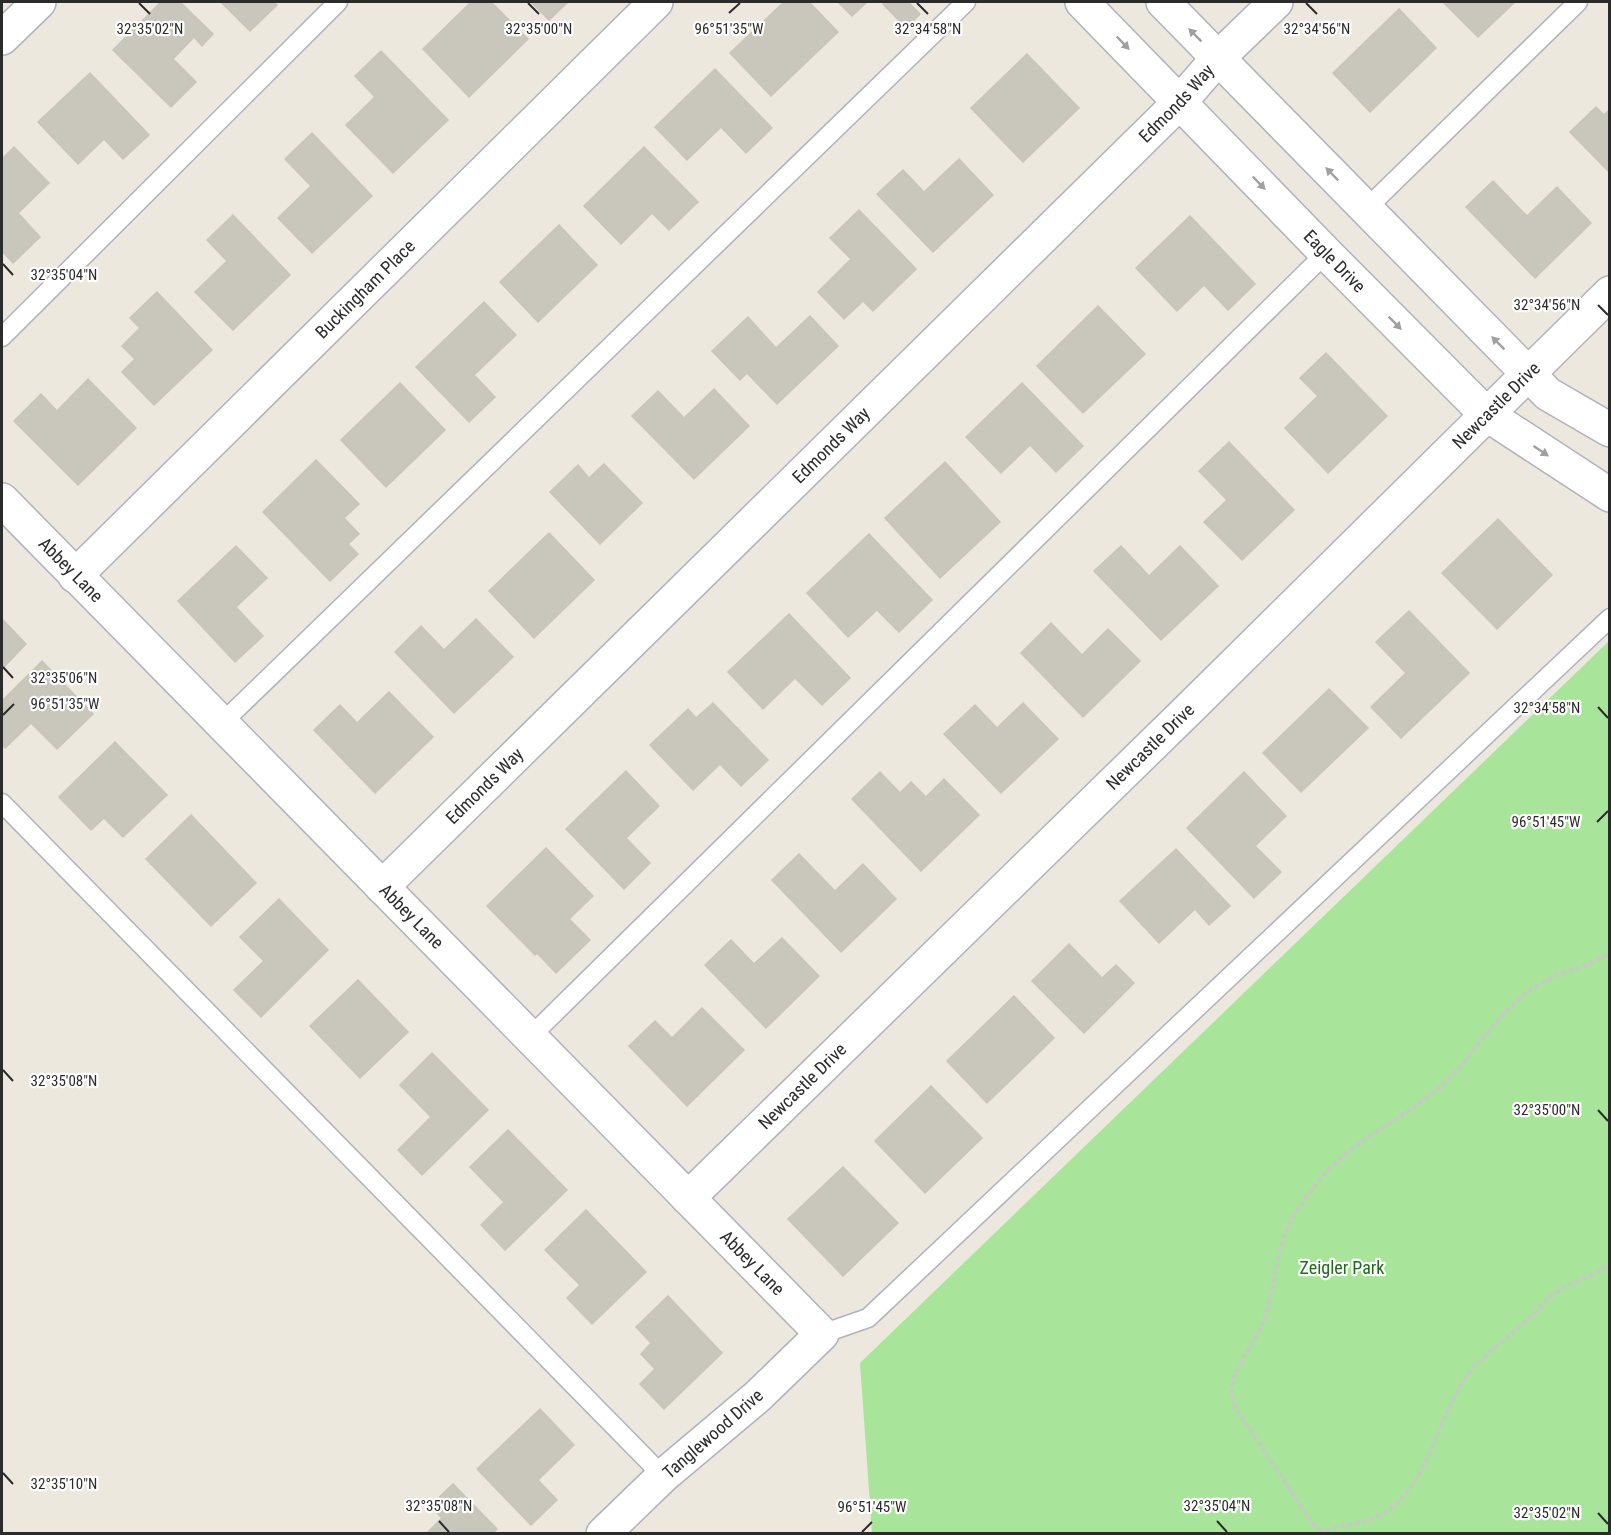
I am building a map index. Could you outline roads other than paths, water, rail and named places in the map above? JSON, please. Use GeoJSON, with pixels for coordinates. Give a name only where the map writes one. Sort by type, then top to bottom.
{"type":"FeatureCollection","features":[{"type":"Feature","properties":{"kind":"street"},"geometry":{"type":"LineString","coordinates":[[2,38],[39,2]]}},
{"type":"Feature","properties":{"kind":"street","name":"Buckingham Place"},"geometry":{"type":"LineString","coordinates":[[75,576],[656,2]]}},
{"type":"Feature","properties":{"kind":"street","name":"Eagle Drive"},"geometry":{"type":"LineString","coordinates":[[1082,2],[1486,414],[1610,495]]}},
{"type":"Feature","properties":{"kind":"street"},"geometry":{"type":"LineString","coordinates":[[1163,2],[1548,394],[1610,430]]}},
{"type":"Feature","properties":{"kind":"street","name":"Edmonds Way"},"geometry":{"type":"LineString","coordinates":[[382,887],[1180,102],[1218,58],[1276,2]]}},
{"type":"Feature","properties":{"kind":"street","name":"Newcastle Drive"},"geometry":{"type":"LineString","coordinates":[[688,1197],[1189,709],[1610,293]]}},
{"type":"Feature","properties":{"kind":"street","name":"Abbey Lane"},"geometry":{"type":"LineString","coordinates":[[2,500],[822,1334]]}},
{"type":"Feature","properties":{"kind":"street","name":"Tanglewood Drive"},"geometry":{"type":"LineString","coordinates":[[603,1533],[663,1476],[758,1396],[822,1334]]}},
{"type":"Feature","properties":{"kind":"lane"},"geometry":{"type":"LineString","coordinates":[[2,337],[338,2]]}},
{"type":"Feature","properties":{"kind":"lane"},"geometry":{"type":"LineString","coordinates":[[221,724],[966,2]]}},
{"type":"Feature","properties":{"kind":"lane"},"geometry":{"type":"LineString","coordinates":[[1366,209],[1578,2]]}},
{"type":"Feature","properties":{"kind":"lane"},"geometry":{"type":"LineString","coordinates":[[530,1037],[1326,253]]}},
{"type":"Feature","properties":{"kind":"lane"},"geometry":{"type":"LineString","coordinates":[[822,1334],[868,1318],[1610,618]]}},
{"type":"Feature","properties":{"kind":"lane"},"geometry":{"type":"LineString","coordinates":[[2,803],[663,1476]]}},
{"type":"Feature","properties":{"kind":"park label","name":"Zeigler Park"},"geometry":{"type":"Point","coordinates":[1342,1268]}}]}
